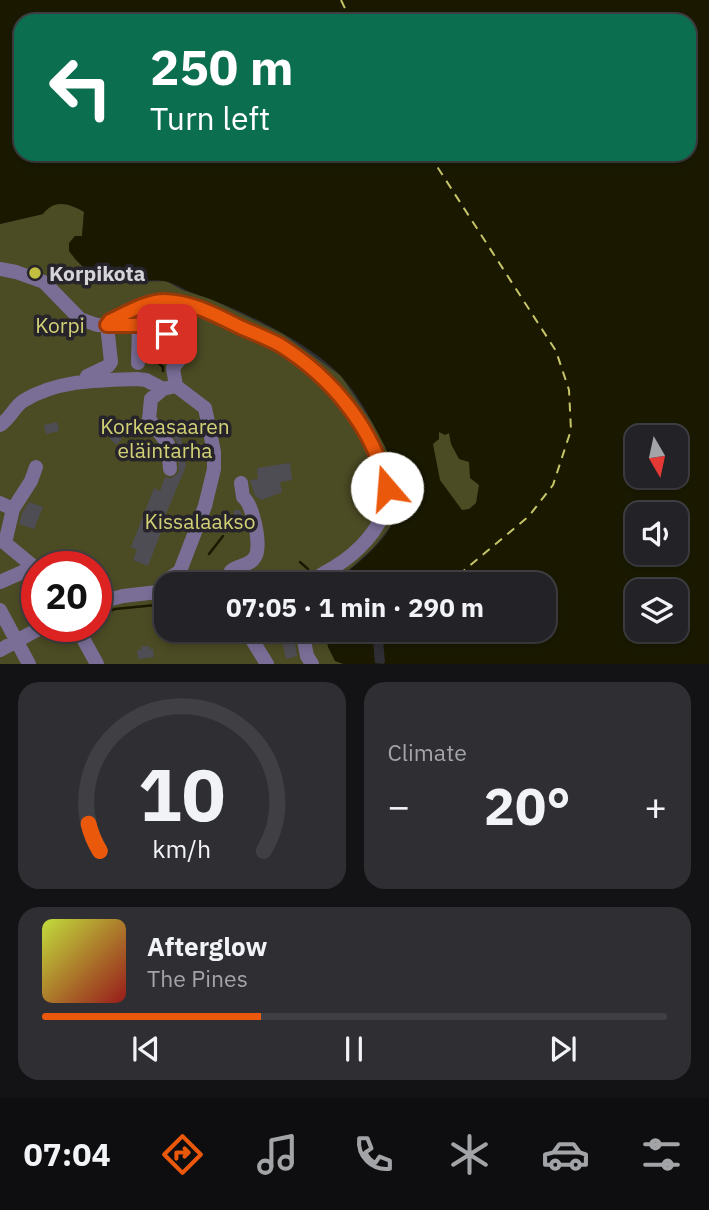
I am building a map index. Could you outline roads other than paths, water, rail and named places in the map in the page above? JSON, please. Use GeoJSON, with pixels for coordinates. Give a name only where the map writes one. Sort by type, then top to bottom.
{"type":"FeatureCollection","features":[{"type":"Feature","properties":{"kind":"lane"},"geometry":{"type":"LineString","coordinates":[[0,269],[42,281],[79,319],[97,325],[139,325],[161,330],[186,347],[186,351],[173,368],[169,387],[151,400],[149,419],[168,444],[170,469]]}},
{"type":"Feature","properties":{"kind":"lane"},"geometry":{"type":"LineString","coordinates":[[84,383],[87,376],[111,362],[107,325],[110,321],[153,302],[166,301],[191,305],[281,346],[322,377],[346,404],[378,459],[387,488],[386,507],[373,530],[350,556],[324,572]]}},
{"type":"Feature","properties":{"kind":"lane"},"geometry":{"type":"LineString","coordinates":[[138,363],[139,325]]}},
{"type":"Feature","properties":{"kind":"lane"},"geometry":{"type":"LineString","coordinates":[[0,425],[22,402],[72,382],[146,380],[169,387],[205,408],[214,469],[205,506],[180,571]]}},
{"type":"Feature","properties":{"kind":"lane"},"geometry":{"type":"LineString","coordinates":[[21,558],[2,548],[7,506],[31,481],[36,467]]}},
{"type":"Feature","properties":{"kind":"lane"},"geometry":{"type":"LineString","coordinates":[[231,572],[251,561],[258,550],[249,501],[243,497],[241,483]]}},
{"type":"Feature","properties":{"kind":"lane"},"geometry":{"type":"LineString","coordinates":[[0,582],[21,574]]}},
{"type":"Feature","properties":{"kind":"lane"},"geometry":{"type":"LineString","coordinates":[[112,599],[154,592]]}},
{"type":"Feature","properties":{"kind":"lane"},"geometry":{"type":"LineString","coordinates":[[0,610],[29,664]]}},
{"type":"Feature","properties":{"kind":"lane"},"geometry":{"type":"LineString","coordinates":[[0,650],[21,640]]}},
{"type":"Feature","properties":{"kind":"lane"},"geometry":{"type":"LineString","coordinates":[[85,642],[97,664]]}},
{"type":"Feature","properties":{"kind":"lane"},"geometry":{"type":"LineString","coordinates":[[253,642],[267,664]]}},
{"type":"Feature","properties":{"kind":"lane"},"geometry":{"type":"LineString","coordinates":[[304,642],[312,664]]}},
{"type":"Feature","properties":{"kind":"waterway"},"geometry":{"type":"LineString","coordinates":[[154,359],[160,341],[165,342],[167,339]]}},
{"type":"Feature","properties":{"kind":"waterway"},"geometry":{"type":"LineString","coordinates":[[143,358],[154,359],[163,367],[163,371]]}},
{"type":"Feature","properties":{"kind":"waterway"},"geometry":{"type":"LineString","coordinates":[[209,554],[223,536]]}},
{"type":"Feature","properties":{"kind":"waterway"},"geometry":{"type":"LineString","coordinates":[[300,562],[308,569]]}},
{"type":"Feature","properties":{"kind":"waterway"},"geometry":{"type":"LineString","coordinates":[[112,610],[154,605]]}},
{"type":"Feature","properties":{"kind":"place","name":"Korpikota"},"geometry":{"type":"Point","coordinates":[35,273]}},
{"type":"Feature","properties":{"kind":"park label","name":"Korpi"},"geometry":{"type":"Point","coordinates":[60,325]}},
{"type":"Feature","properties":{"kind":"park label","name":"Korkeasaaren eläintarha"},"geometry":{"type":"Point","coordinates":[165,438]}},
{"type":"Feature","properties":{"kind":"park label","name":"Kissalaakso"},"geometry":{"type":"Point","coordinates":[200,521]}}]}
